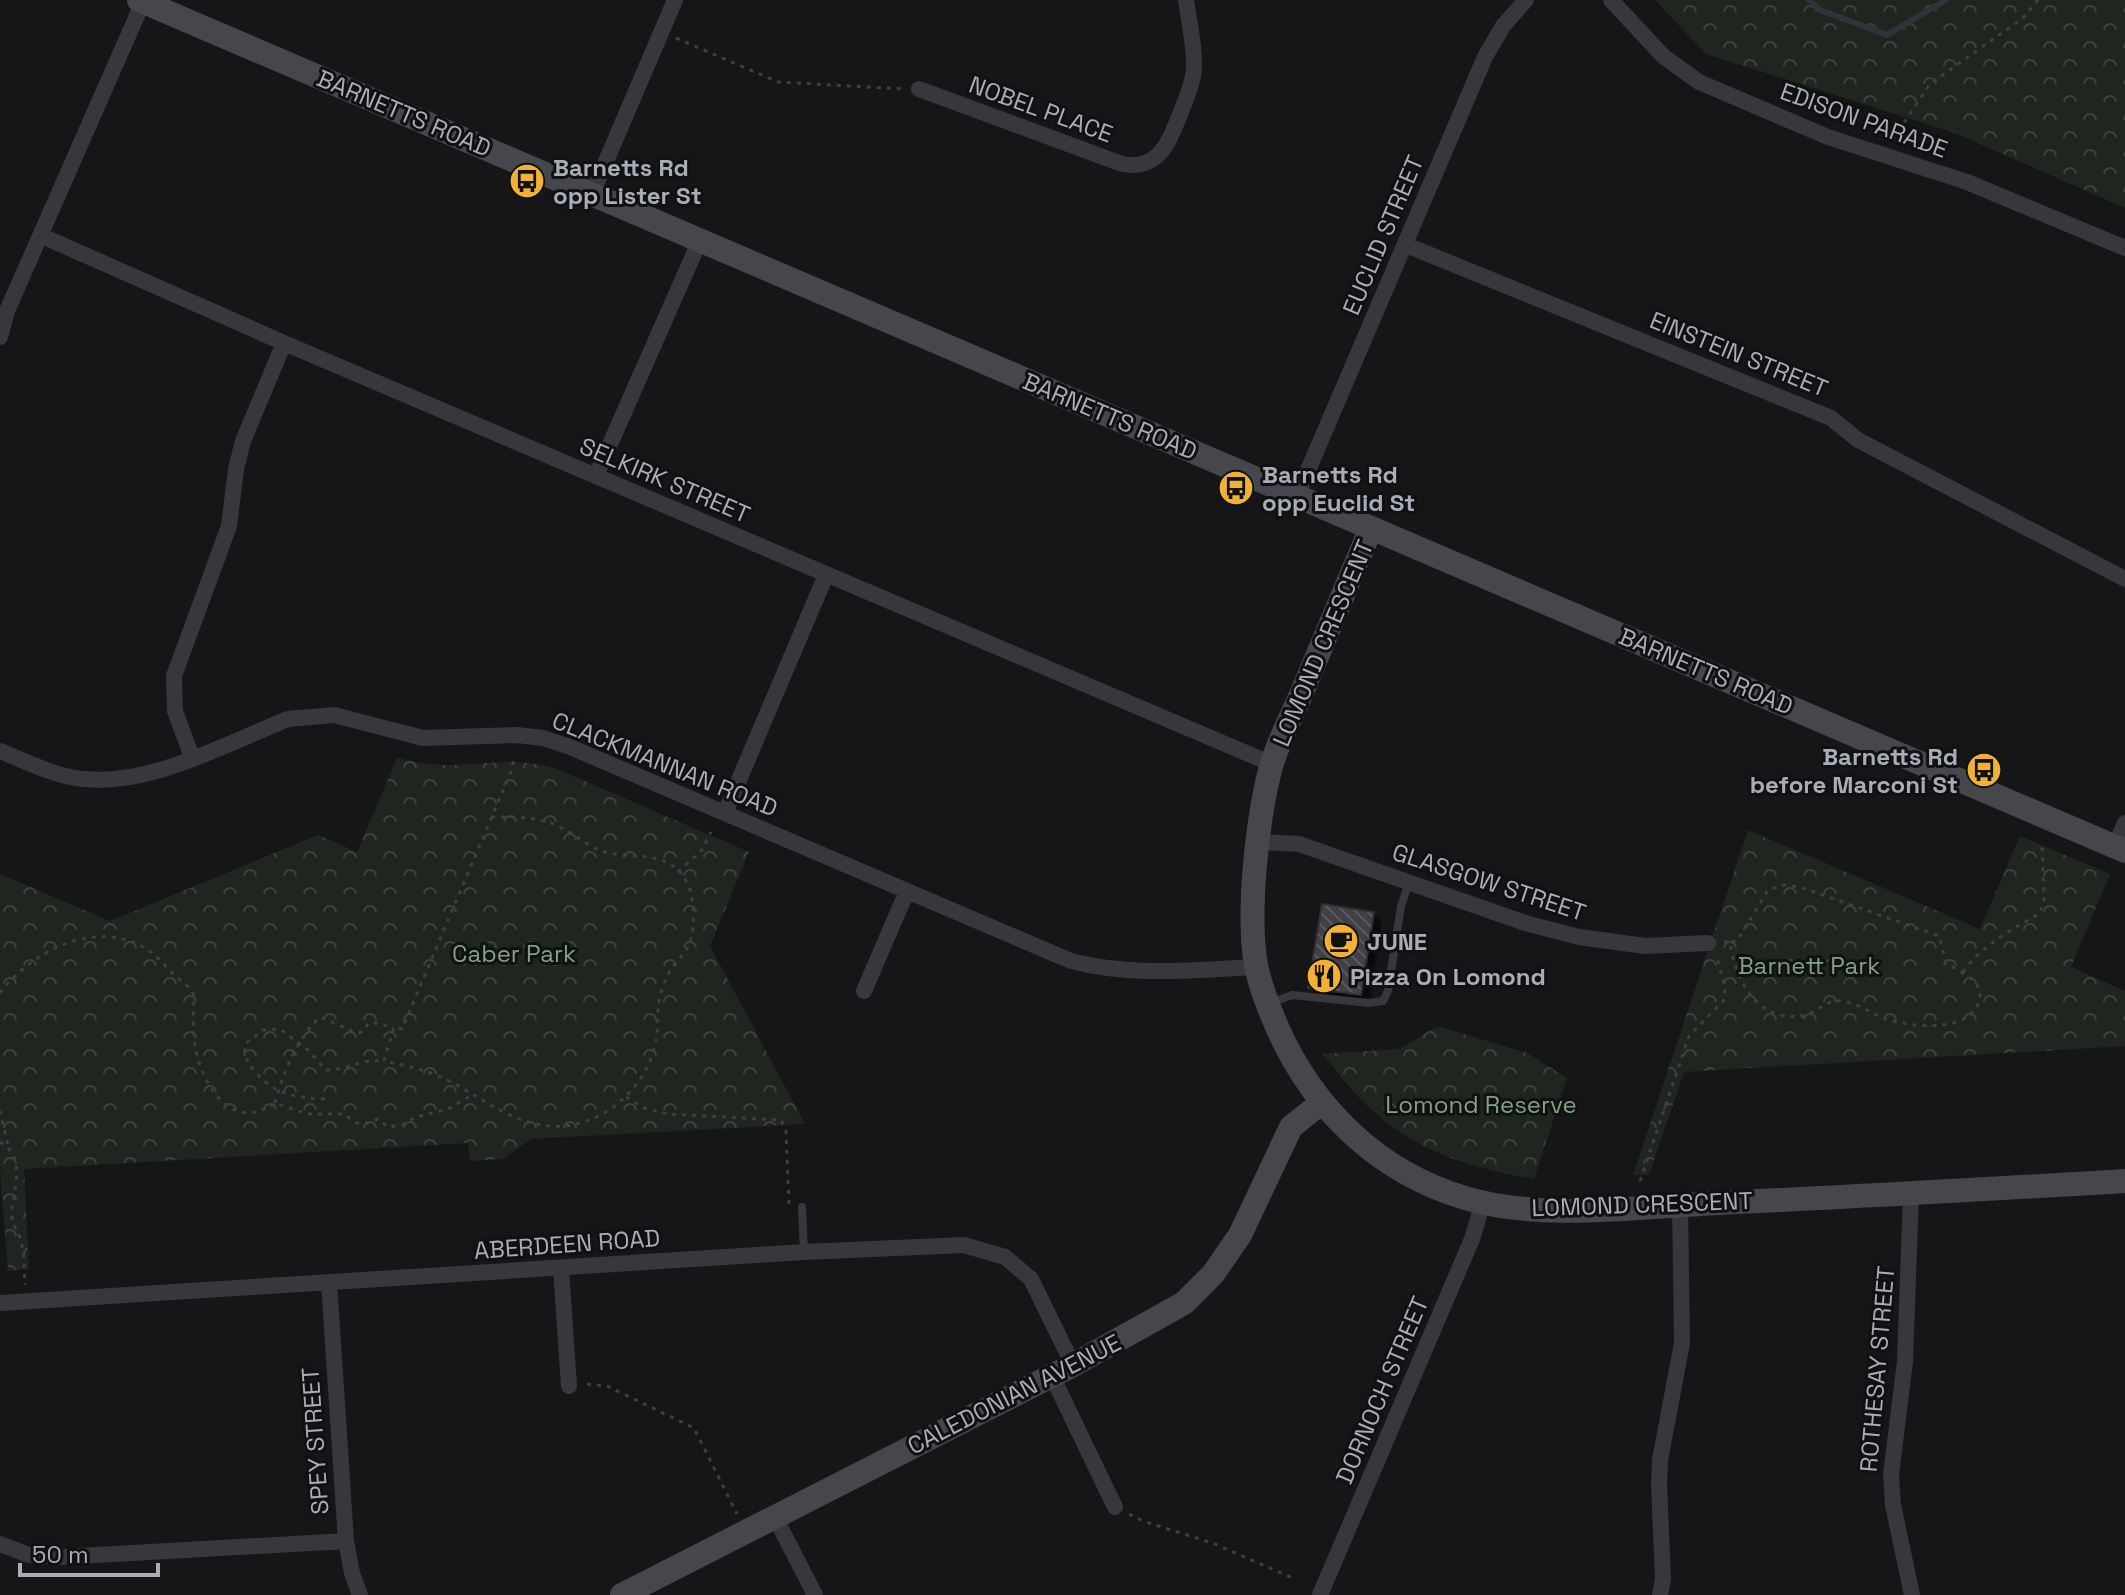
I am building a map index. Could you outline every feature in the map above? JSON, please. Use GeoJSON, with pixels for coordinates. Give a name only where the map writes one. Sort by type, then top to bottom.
{"type":"FeatureCollection","features":[{"type":"Feature","properties":{"kind":"street"},"geometry":{"type":"LineString","coordinates":[[592,194],[675,0]]}},
{"type":"Feature","properties":{"kind":"street","name":"NOBEL PLACE"},"geometry":{"type":"LineString","coordinates":[[919,89],[1122,164],[1151,170],[1168,142],[1192,83],[1194,65],[1186,0]]}},
{"type":"Feature","properties":{"kind":"street","name":"EUCLID STREET"},"geometry":{"type":"LineString","coordinates":[[1297,496],[1490,47],[1503,26],[1526,0]]}},
{"type":"Feature","properties":{"kind":"street","name":"EDISON PARADE"},"geometry":{"type":"LineString","coordinates":[[1611,0],[1663,56],[1699,82],[1811,130],[1967,182],[2125,248]]}},
{"type":"Feature","properties":{"kind":"street"},"geometry":{"type":"LineString","coordinates":[[0,337],[7,311],[141,1]]}},
{"type":"Feature","properties":{"kind":"street","name":"BARNETTS ROAD"},"geometry":{"type":"LineString","coordinates":[[141,1],[2120,849]]}},
{"type":"Feature","properties":{"kind":"street","name":"SELKIRK STREET"},"geometry":{"type":"LineString","coordinates":[[42,236],[284,343],[1272,764]]}},
{"type":"Feature","properties":{"kind":"street"},"geometry":{"type":"LineString","coordinates":[[596,476],[700,240]]}},
{"type":"Feature","properties":{"kind":"street","name":"EINSTEIN STREET"},"geometry":{"type":"LineString","coordinates":[[1406,245],[1831,418],[1858,440],[2125,579]]}},
{"type":"Feature","properties":{"kind":"street"},"geometry":{"type":"LineString","coordinates":[[192,757],[175,711],[174,676],[229,526],[243,441],[284,343]]}},
{"type":"Feature","properties":{"kind":"street","name":"LOMOND CRESCENT"},"geometry":{"type":"LineString","coordinates":[[1371,528],[1272,764],[1259,842],[1254,906],[1256,967],[1268,1004],[1301,1075],[1321,1103],[1362,1143],[1424,1182],[1483,1202],[1552,1210],[2125,1181]]}},
{"type":"Feature","properties":{"kind":"street"},"geometry":{"type":"LineString","coordinates":[[725,813],[826,575]]}},
{"type":"Feature","properties":{"kind":"street","name":"CLACKMANNAN ROAD"},"geometry":{"type":"LineString","coordinates":[[0,751],[55,773],[94,780],[145,775],[288,719],[334,715],[423,738],[517,735],[543,738],[1053,955],[1088,966],[1138,971],[1256,967]]}},
{"type":"Feature","properties":{"kind":"street"},"geometry":{"type":"LineString","coordinates":[[2120,849],[2125,823]]}},
{"type":"Feature","properties":{"kind":"street","name":"GLASGOW STREET"},"geometry":{"type":"LineString","coordinates":[[1259,842],[1299,844],[1525,923],[1579,937],[1645,946],[1711,943]]}},
{"type":"Feature","properties":{"kind":"street"},"geometry":{"type":"LineString","coordinates":[[864,991],[907,891]]}},
{"type":"Feature","properties":{"kind":"street","name":"CALEDONIAN AVENUE"},"geometry":{"type":"LineString","coordinates":[[622,1595],[1174,1310],[1195,1294],[1223,1262],[1240,1235],[1291,1127],[1321,1103]]}},
{"type":"Feature","properties":{"kind":"street","name":"ROTHESAY STREET"},"geometry":{"type":"LineString","coordinates":[[1911,1194],[1906,1351],[1891,1475],[1893,1505],[1912,1595]]}},
{"type":"Feature","properties":{"kind":"street","name":"DORNOCH STREET"},"geometry":{"type":"LineString","coordinates":[[1320,1595],[1472,1239],[1483,1202]]}},
{"type":"Feature","properties":{"kind":"street"},"geometry":{"type":"LineString","coordinates":[[1660,1595],[1663,1579],[1660,1460],[1682,1343],[1680,1205]]}},
{"type":"Feature","properties":{"kind":"street","name":"ABERDEEN ROAD"},"geometry":{"type":"LineString","coordinates":[[0,1303],[804,1252],[964,1245],[1005,1257],[1031,1279],[1115,1507]]}},
{"type":"Feature","properties":{"kind":"street"},"geometry":{"type":"LineString","coordinates":[[561,1269],[569,1386]]}},
{"type":"Feature","properties":{"kind":"street","name":"SPEY STREET"},"geometry":{"type":"LineString","coordinates":[[329,1282],[346,1541],[360,1595]]}},
{"type":"Feature","properties":{"kind":"street"},"geometry":{"type":"LineString","coordinates":[[775,1517],[815,1595]]}},
{"type":"Feature","properties":{"kind":"street"},"geometry":{"type":"LineString","coordinates":[[0,1544],[29,1555],[61,1557],[346,1541]]}},
{"type":"Feature","properties":{"kind":"lane"},"geometry":{"type":"LineString","coordinates":[[1268,1004],[1292,995],[1369,1003],[1383,1001],[1388,991],[1401,906],[1409,883]]}},
{"type":"Feature","properties":{"kind":"lane"},"geometry":{"type":"LineString","coordinates":[[802,1207],[804,1252]]}},
{"type":"Feature","properties":{"kind":"path"},"geometry":{"type":"LineString","coordinates":[[1882,155],[1930,84],[2023,18],[2038,0]]}},
{"type":"Feature","properties":{"kind":"path"},"geometry":{"type":"LineString","coordinates":[[682,41],[778,82],[890,89]]}},
{"type":"Feature","properties":{"kind":"path"},"geometry":{"type":"LineString","coordinates":[[0,993],[24,967],[59,945],[106,937],[131,941],[161,959],[193,992],[196,1050],[213,1090],[229,1106],[245,1114],[261,1112],[275,1103],[288,1062],[320,1017],[357,1033],[362,1032],[370,1022],[402,1029],[512,769],[514,756]]}},
{"type":"Feature","properties":{"kind":"path"},"geometry":{"type":"LineString","coordinates":[[325,1099],[278,1092],[259,1077],[248,1062],[245,1044],[252,1036],[280,1029],[300,1043],[326,1070],[338,1070],[363,1060],[423,1069],[517,1120],[543,1126],[567,1126],[591,1119],[625,1097],[649,1065],[656,1041],[661,990],[691,937],[689,886],[678,872],[651,856],[598,850],[548,821],[491,817]]}},
{"type":"Feature","properties":{"kind":"path"},"geometry":{"type":"LineString","coordinates":[[678,872],[702,850],[711,832]]}},
{"type":"Feature","properties":{"kind":"path"},"geometry":{"type":"LineString","coordinates":[[1963,972],[1973,960],[2013,929],[2040,913],[2044,899],[2042,842]]}},
{"type":"Feature","properties":{"kind":"path"},"geometry":{"type":"LineString","coordinates":[[1640,1181],[1689,1036],[1718,1008],[1725,994],[1711,943],[1737,941],[1768,890],[1784,885],[1800,887],[1939,936],[1946,962],[1973,979],[1980,993],[1973,1012],[1958,1022],[1904,1023],[1842,1001],[1826,1004],[1815,1012],[1801,1016],[1785,1016],[1762,1007],[1741,983],[1733,966],[1730,942]]}},
{"type":"Feature","properties":{"kind":"path"},"geometry":{"type":"LineString","coordinates":[[384,1061],[394,1027]]}},
{"type":"Feature","properties":{"kind":"path"},"geometry":{"type":"LineString","coordinates":[[275,1103],[307,1114],[344,1114],[356,1123],[378,1119],[388,1127],[394,1127],[416,1117],[448,1109],[473,1095]]}},
{"type":"Feature","properties":{"kind":"path"},"geometry":{"type":"LineString","coordinates":[[625,1097],[644,1108],[668,1114],[781,1120],[786,1131],[789,1217]]}},
{"type":"Feature","properties":{"kind":"path"},"geometry":{"type":"LineString","coordinates":[[0,1111],[17,1170],[12,1217],[22,1244],[26,1301]]}},
{"type":"Feature","properties":{"kind":"path"},"geometry":{"type":"LineString","coordinates":[[0,1142],[8,1146]]}},
{"type":"Feature","properties":{"kind":"path"},"geometry":{"type":"LineString","coordinates":[[593,1384],[607,1386],[694,1428],[738,1517]]}},
{"type":"Feature","properties":{"kind":"path"},"geometry":{"type":"LineString","coordinates":[[1143,1521],[1215,1544],[1295,1579]]}},
{"type":"Feature","properties":{"kind":"green space"},"geometry":{"type":"Polygon","coordinates":[[[1655,0],[2125,0],[2125,208],[1955,133],[1706,54],[1655,0]]]}},
{"type":"Feature","properties":{"kind":"green space","name":"Caber Park"},"geometry":{"type":"Polygon","coordinates":[[[397,758],[442,765],[527,763],[557,769],[749,852],[710,946],[805,1124],[531,1139],[503,1159],[470,1161],[468,1143],[24,1169],[29,1269],[8,1271],[0,1171],[0,874],[110,921],[318,835],[357,852],[397,758]]]}},
{"type":"Feature","properties":{"kind":"green space","name":"Barnett Park"},"geometry":{"type":"Polygon","coordinates":[[[1748,830],[1980,929],[2020,836],[2110,874],[2071,967],[2125,991],[2125,1046],[1684,1072],[1649,1175],[1633,1175],[1748,830]]]}},
{"type":"Feature","properties":{"kind":"green space","name":"Lomond Reserve"},"geometry":{"type":"Polygon","coordinates":[[[1437,1026],[1527,1053],[1567,1078],[1534,1179],[1468,1164],[1414,1140],[1367,1105],[1323,1054],[1400,1049],[1437,1026]]]}},
{"type":"Feature","properties":{"kind":"building"},"geometry":{"type":"Polygon","coordinates":[[[1322,904],[1374,912],[1361,995],[1308,988],[1322,904]]]}},
{"type":"Feature","properties":{"kind":"waterway"},"geometry":{"type":"LineString","coordinates":[[1809,0],[1820,10],[1887,35],[1946,0]]}},
{"type":"Feature","properties":{"kind":"place","name":"Barnetts Rd opp Lister St"},"geometry":{"type":"Point","coordinates":[527,181]}},
{"type":"Feature","properties":{"kind":"place","name":"Barnetts Rd opp Euclid St"},"geometry":{"type":"Point","coordinates":[1236,488]}},
{"type":"Feature","properties":{"kind":"place","name":"Barnetts Rd before Marconi St"},"geometry":{"type":"Point","coordinates":[1984,770]}},
{"type":"Feature","properties":{"kind":"place","name":"JUNE"},"geometry":{"type":"Point","coordinates":[1341,941]}},
{"type":"Feature","properties":{"kind":"place","name":"Pizza On Lomond"},"geometry":{"type":"Point","coordinates":[1324,976]}}]}
